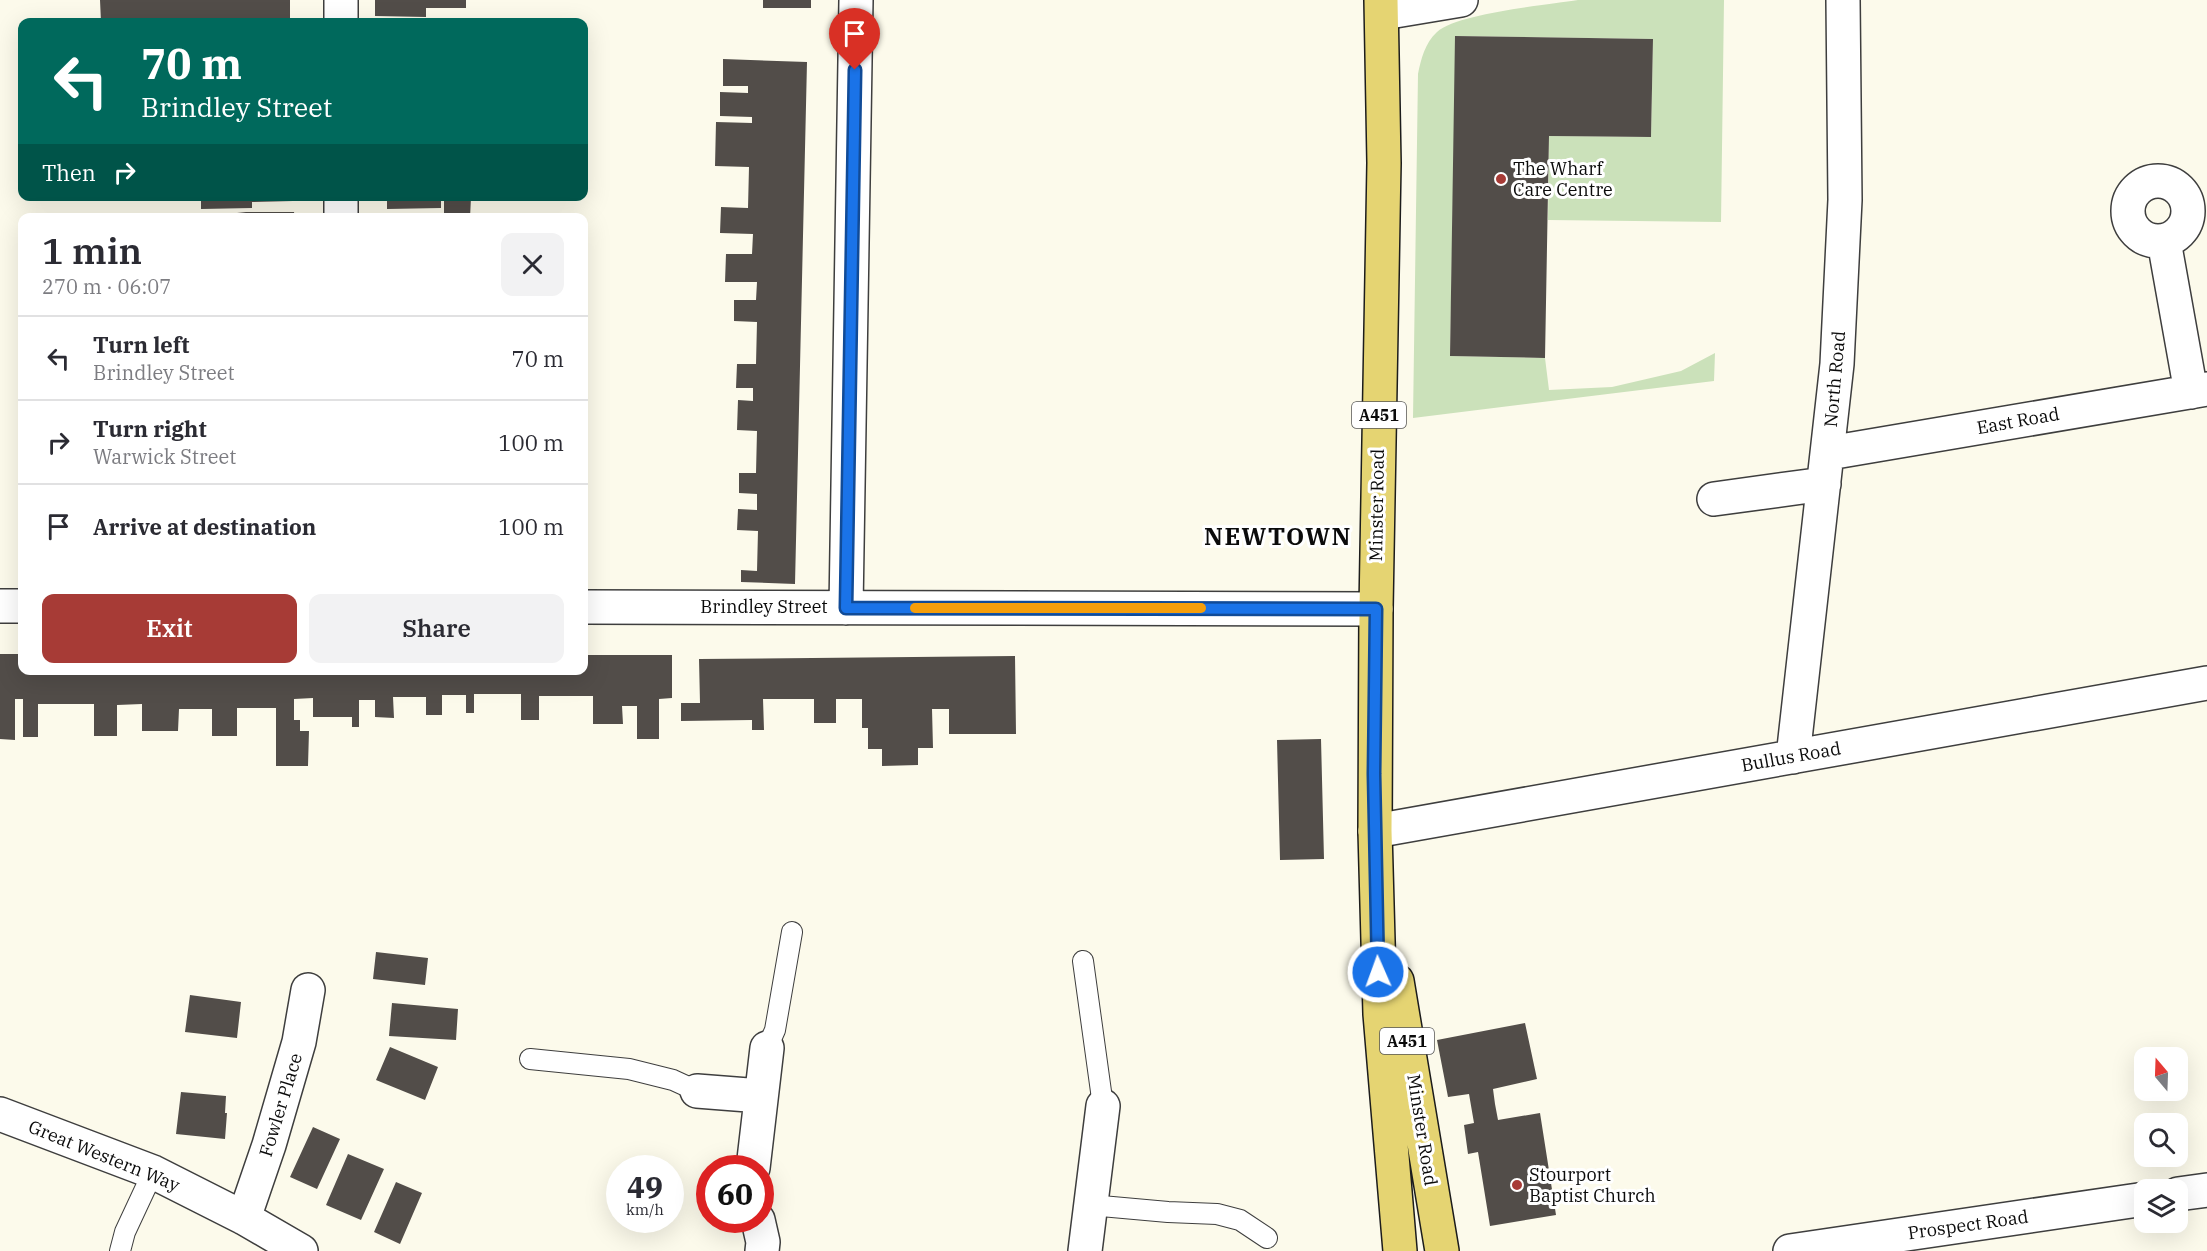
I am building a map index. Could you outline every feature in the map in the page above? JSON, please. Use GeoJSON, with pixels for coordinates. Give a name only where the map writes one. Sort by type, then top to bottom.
{"type":"FeatureCollection","features":[{"type":"Feature","properties":{"kind":"main road","name":"Minster Road"},"geometry":{"type":"LineString","coordinates":[[1382,6],[1384,163],[1376,609],[1375,831],[1380,1014],[1400,1251]]}},
{"type":"Feature","properties":{"kind":"main road","name":"Minster Road"},"geometry":{"type":"LineString","coordinates":[[1375,831],[1390,939],[1442,1251]]}},
{"type":"Feature","properties":{"kind":"street"},"geometry":{"type":"LineString","coordinates":[[341,0],[341,18]]}},
{"type":"Feature","properties":{"kind":"street"},"geometry":{"type":"LineString","coordinates":[[846,608],[856,0]]}},
{"type":"Feature","properties":{"kind":"street"},"geometry":{"type":"LineString","coordinates":[[1382,6],[1461,0]]}},
{"type":"Feature","properties":{"kind":"street","name":"North Road"},"geometry":{"type":"LineString","coordinates":[[1793,757],[1837,364],[1845,200],[1843,0]]}},
{"type":"Feature","properties":{"kind":"street"},"geometry":{"type":"LineString","coordinates":[[2164,241],[2199,391]]}},
{"type":"Feature","properties":{"kind":"street","name":"East Road"},"geometry":{"type":"LineString","coordinates":[[1714,499],[1826,469],[2199,391]]}},
{"type":"Feature","properties":{"kind":"street"},"geometry":{"type":"LineString","coordinates":[[0,606],[18,606]]}},
{"type":"Feature","properties":{"kind":"street","name":"Brindley Street"},"geometry":{"type":"LineString","coordinates":[[588,607],[1376,609]]}},
{"type":"Feature","properties":{"kind":"street","name":"Bullus Road"},"geometry":{"type":"LineString","coordinates":[[1375,831],[2207,683]]}},
{"type":"Feature","properties":{"kind":"street","name":"Fowler Place"},"geometry":{"type":"LineString","coordinates":[[244,1218],[269,1146],[299,1042],[308,990]]}},
{"type":"Feature","properties":{"kind":"street"},"geometry":{"type":"LineString","coordinates":[[754,1155],[767,1048]]}},
{"type":"Feature","properties":{"kind":"street"},"geometry":{"type":"LineString","coordinates":[[697,1091],[761,1096]]}},
{"type":"Feature","properties":{"kind":"street"},"geometry":{"type":"LineString","coordinates":[[1085,1251],[1103,1106]]}},
{"type":"Feature","properties":{"kind":"street","name":"Great Western Way"},"geometry":{"type":"LineString","coordinates":[[0,1114],[153,1172],[244,1218],[301,1251]]}},
{"type":"Feature","properties":{"kind":"street"},"geometry":{"type":"LineString","coordinates":[[2188,1193],[2207,1190]]}},
{"type":"Feature","properties":{"kind":"street","name":"Prospect Road"},"geometry":{"type":"LineString","coordinates":[[1790,1251],[2134,1201]]}},
{"type":"Feature","properties":{"kind":"street"},"geometry":{"type":"LineString","coordinates":[[761,1233],[762,1251]]}},
{"type":"Feature","properties":{"kind":"lane"},"geometry":{"type":"LineString","coordinates":[[767,1048],[775,1030],[792,932]]}},
{"type":"Feature","properties":{"kind":"lane"},"geometry":{"type":"LineString","coordinates":[[1083,961],[1103,1106]]}},
{"type":"Feature","properties":{"kind":"lane"},"geometry":{"type":"LineString","coordinates":[[530,1059],[629,1069],[673,1080],[697,1091]]}},
{"type":"Feature","properties":{"kind":"lane"},"geometry":{"type":"LineString","coordinates":[[120,1251],[125,1232],[153,1172]]}},
{"type":"Feature","properties":{"kind":"lane"},"geometry":{"type":"LineString","coordinates":[[1090,1205],[1216,1214],[1239,1220],[1267,1238]]}},
{"type":"Feature","properties":{"kind":"green space"},"geometry":{"type":"Polygon","coordinates":[[[1578,0],[1724,0],[1721,222],[1548,220],[1549,136],[1651,137],[1653,39],[1456,36],[1450,356],[1545,358],[1549,390],[1612,387],[1681,371],[1715,353],[1714,381],[1413,418],[1418,74],[1424,52],[1429,41],[1437,32],[1448,25],[1483,15],[1578,0]]]}},
{"type":"Feature","properties":{"kind":"building"},"geometry":{"type":"Polygon","coordinates":[[[100,0],[290,0],[290,18],[101,18],[100,0]]]}},
{"type":"Feature","properties":{"kind":"building"},"geometry":{"type":"Polygon","coordinates":[[[375,0],[466,0],[466,8],[426,8],[426,17],[375,16],[375,0]]]}},
{"type":"Feature","properties":{"kind":"building"},"geometry":{"type":"Polygon","coordinates":[[[763,0],[811,0],[811,8],[763,8],[763,0]]]}},
{"type":"Feature","properties":{"kind":"building","name":"The Wharf Care Centre"},"geometry":{"type":"Polygon","coordinates":[[[1455,36],[1653,39],[1651,137],[1549,136],[1545,358],[1450,356],[1455,36]]]}},
{"type":"Feature","properties":{"kind":"building"},"geometry":{"type":"Polygon","coordinates":[[[723,59],[807,62],[795,584],[741,582],[741,570],[757,571],[758,531],[737,530],[738,509],[757,510],[757,494],[739,493],[739,473],[756,473],[757,431],[737,430],[738,400],[753,401],[753,388],[736,388],[737,364],[756,364],[757,322],[734,321],[734,300],[756,300],[757,282],[725,282],[726,254],[752,254],[753,234],[720,233],[721,207],[748,208],[749,167],[715,166],[716,122],[752,123],[752,117],[720,116],[720,92],[748,93],[748,86],[723,86],[723,59]]]}},
{"type":"Feature","properties":{"kind":"building"},"geometry":{"type":"Polygon","coordinates":[[[201,201],[293,201],[252,202],[252,208],[201,209],[201,201]]]}},
{"type":"Feature","properties":{"kind":"building"},"geometry":{"type":"Polygon","coordinates":[[[387,201],[441,201],[441,208],[387,209],[387,201]]]}},
{"type":"Feature","properties":{"kind":"building"},"geometry":{"type":"Polygon","coordinates":[[[444,201],[471,201],[470,213],[444,213],[444,201]]]}},
{"type":"Feature","properties":{"kind":"building"},"geometry":{"type":"Polygon","coordinates":[[[294,212],[294,213],[237,213],[294,212]]]}},
{"type":"Feature","properties":{"kind":"building"},"geometry":{"type":"Polygon","coordinates":[[[0,654],[18,654],[18,675],[588,675],[588,655],[672,655],[672,698],[659,699],[659,739],[637,739],[637,706],[622,706],[623,724],[593,724],[593,696],[539,696],[539,720],[521,720],[521,694],[474,694],[474,713],[466,713],[466,695],[442,695],[442,715],[426,715],[426,697],[393,697],[394,718],[375,717],[375,700],[359,700],[359,727],[352,727],[352,717],[313,717],[313,698],[294,699],[294,720],[300,720],[300,731],[309,731],[308,766],[276,766],[276,708],[237,708],[237,736],[212,736],[212,709],[179,709],[178,731],[142,731],[142,704],[117,705],[117,736],[94,736],[94,704],[38,704],[38,737],[23,737],[23,699],[15,699],[15,740],[0,739],[0,654]]]}},
{"type":"Feature","properties":{"kind":"building"},"geometry":{"type":"Polygon","coordinates":[[[1015,656],[1016,734],[949,734],[949,709],[932,709],[933,748],[918,748],[918,765],[882,766],[882,749],[868,749],[868,728],[862,728],[862,699],[836,699],[836,723],[814,723],[814,699],[763,699],[764,730],[752,730],[752,720],[681,721],[681,703],[700,703],[699,659],[1015,656]]]}},
{"type":"Feature","properties":{"kind":"building"},"geometry":{"type":"Polygon","coordinates":[[[1321,739],[1324,859],[1280,860],[1277,740],[1321,739]]]}},
{"type":"Feature","properties":{"kind":"building"},"geometry":{"type":"Polygon","coordinates":[[[376,952],[428,958],[425,985],[373,979],[376,952]]]}},
{"type":"Feature","properties":{"kind":"building"},"geometry":{"type":"Polygon","coordinates":[[[190,995],[241,1002],[237,1038],[185,1032],[190,995]]]}},
{"type":"Feature","properties":{"kind":"building"},"geometry":{"type":"Polygon","coordinates":[[[392,1003],[458,1009],[456,1040],[389,1036],[392,1003]]]}},
{"type":"Feature","properties":{"kind":"building"},"geometry":{"type":"Polygon","coordinates":[[[1525,1023],[1537,1079],[1493,1089],[1495,1104],[1498,1120],[1540,1113],[1556,1215],[1490,1226],[1478,1152],[1468,1154],[1464,1125],[1474,1123],[1469,1094],[1448,1097],[1437,1040],[1525,1023]]]}},
{"type":"Feature","properties":{"kind":"building"},"geometry":{"type":"Polygon","coordinates":[[[390,1047],[438,1067],[425,1100],[376,1080],[390,1047]]]}},
{"type":"Feature","properties":{"kind":"building"},"geometry":{"type":"Polygon","coordinates":[[[181,1092],[226,1096],[225,1139],[176,1134],[181,1092]]]}},
{"type":"Feature","properties":{"kind":"building"},"geometry":{"type":"Polygon","coordinates":[[[313,1127],[340,1139],[317,1189],[290,1177],[313,1127]]]}},
{"type":"Feature","properties":{"kind":"building"},"geometry":{"type":"Polygon","coordinates":[[[348,1154],[384,1169],[361,1220],[326,1205],[348,1154]]]}},
{"type":"Feature","properties":{"kind":"building"},"geometry":{"type":"Polygon","coordinates":[[[396,1182],[422,1193],[400,1244],[374,1232],[396,1182]]]}},
{"type":"Feature","properties":{"kind":"slow traffic"},"geometry":{"type":"LineString","coordinates":[[915,608],[1201,608]]}},
{"type":"Feature","properties":{"kind":"place","name":"The Wharf Care Centre"},"geometry":{"type":"Point","coordinates":[1501,179]}},
{"type":"Feature","properties":{"kind":"place","name":"Stourport Baptist Church"},"geometry":{"type":"Point","coordinates":[1517,1185]}},
{"type":"Feature","properties":{"kind":"district","name":"NEWTOWN"},"geometry":{"type":"Point","coordinates":[1278,537]}},
{"type":"Feature","properties":{"kind":"route"},"geometry":{"type":"LineString","coordinates":[[855,70],[846,608],[1376,609],[1374,774],[1378,972]]}}]}
